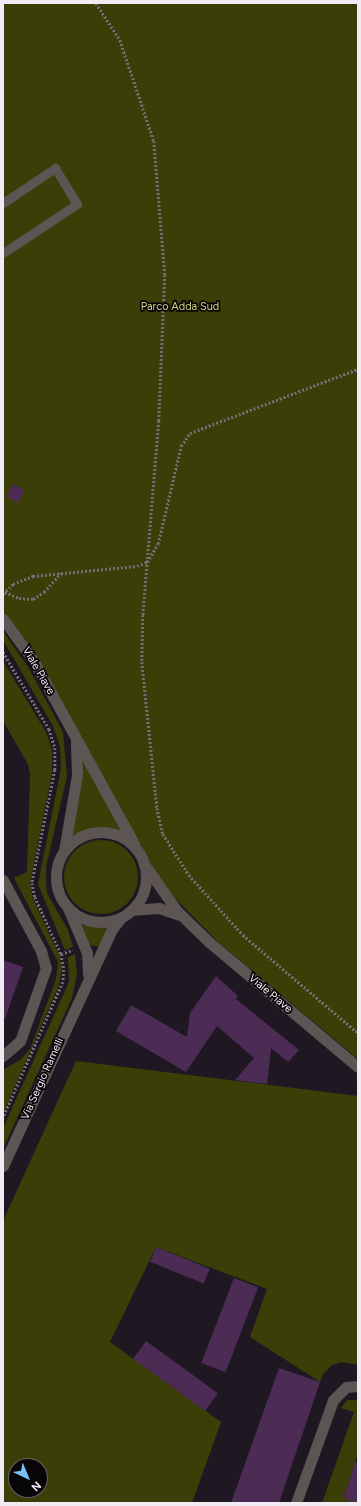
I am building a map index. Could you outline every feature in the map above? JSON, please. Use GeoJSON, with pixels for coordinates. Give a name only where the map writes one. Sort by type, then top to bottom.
{"type":"FeatureCollection","features":[{"type":"Feature","properties":{"kind":"street","name":"Viale Piave"},"geometry":{"type":"LineString","coordinates":[[3,619],[33,660],[144,864],[185,919],[236,965],[358,1067]]}},
{"type":"Feature","properties":{"kind":"street","name":"Viale Piave"},"geometry":{"type":"LineString","coordinates":[[70,726],[76,741],[78,762],[64,850],[57,864],[55,880],[59,895],[68,908],[80,917],[96,922],[111,921],[128,912],[159,908],[185,919]]}},
{"type":"Feature","properties":{"kind":"street","name":"Viale Piave"},"geometry":{"type":"LineString","coordinates":[[64,850],[74,840],[87,834],[101,832],[115,834],[128,841],[138,851]]}},
{"type":"Feature","properties":{"kind":"street","name":"Viale Piave"},"geometry":{"type":"LineString","coordinates":[[128,912],[144,888],[144,864]]}},
{"type":"Feature","properties":{"kind":"street"},"geometry":{"type":"LineString","coordinates":[[3,880],[41,951],[46,968],[20,1041],[3,1056]]}},
{"type":"Feature","properties":{"kind":"street","name":"Via Sergio Ramelli"},"geometry":{"type":"LineString","coordinates":[[68,908],[89,960],[88,975],[82,992]]}},
{"type":"Feature","properties":{"kind":"street","name":"Via Sergio Ramelli"},"geometry":{"type":"LineString","coordinates":[[3,1166],[112,928],[128,912]]}},
{"type":"Feature","properties":{"kind":"street"},"geometry":{"type":"LineString","coordinates":[[296,1503],[333,1400],[346,1387],[358,1386]]}},
{"type":"Feature","properties":{"kind":"lane"},"geometry":{"type":"LineString","coordinates":[[3,203],[55,168],[77,204],[3,253]]}},
{"type":"Feature","properties":{"kind":"path"},"geometry":{"type":"LineString","coordinates":[[96,3],[120,40],[154,140],[165,275],[159,421],[142,615],[144,700],[157,808],[163,834],[189,875],[242,935],[358,1033]]}},
{"type":"Feature","properties":{"kind":"path"},"geometry":{"type":"LineString","coordinates":[[4,593],[23,579],[61,573],[137,566],[147,562],[158,544],[181,446],[190,434],[358,369]]}},
{"type":"Feature","properties":{"kind":"path"},"geometry":{"type":"LineString","coordinates":[[4,593],[19,598],[32,599],[44,592],[61,573]]}},
{"type":"Feature","properties":{"kind":"path"},"geometry":{"type":"LineString","coordinates":[[3,652],[49,729],[55,748],[54,770],[32,883],[35,897],[61,954],[64,970],[63,982],[3,1118]]}},
{"type":"Feature","properties":{"kind":"green space","name":"Parco Adda Sud"},"geometry":{"type":"Polygon","coordinates":[[[3,3],[358,3],[358,1059],[217,941],[172,895],[151,864],[35,653],[3,612],[3,3]]]}},
{"type":"Feature","properties":{"kind":"green space"},"geometry":{"type":"Polygon","coordinates":[[[3,631],[28,667],[63,732],[67,776],[46,867],[46,882],[47,893],[68,930],[73,947],[65,950],[38,884],[61,768],[60,747],[53,726],[3,640],[3,631]]]}},
{"type":"Feature","properties":{"kind":"green space"},"geometry":{"type":"Polygon","coordinates":[[[3,661],[46,732],[52,750],[52,773],[30,883],[33,899],[59,955],[62,968],[59,985],[3,1114],[3,1070],[20,1060],[30,1049],[56,979],[58,962],[14,878],[27,872],[30,775],[28,764],[3,721],[3,661]]]}},
{"type":"Feature","properties":{"kind":"green space"},"geometry":{"type":"Polygon","coordinates":[[[82,758],[122,831],[95,827],[70,837],[82,758]]]}},
{"type":"Feature","properties":{"kind":"green space"},"geometry":{"type":"Polygon","coordinates":[[[101,840],[115,843],[127,851],[135,863],[138,877],[135,891],[127,903],[115,911],[101,914],[87,911],[75,903],[67,891],[64,877],[67,863],[75,851],[87,843],[101,840]]]}},
{"type":"Feature","properties":{"kind":"green space"},"geometry":{"type":"Polygon","coordinates":[[[81,925],[109,929],[103,947],[88,945],[81,925]]]}},
{"type":"Feature","properties":{"kind":"green space"},"geometry":{"type":"Polygon","coordinates":[[[75,954],[77,974],[72,998],[3,1149],[3,1128],[69,982],[68,957],[75,954]]]}},
{"type":"Feature","properties":{"kind":"green space"},"geometry":{"type":"Polygon","coordinates":[[[76,1061],[358,1096],[358,1365],[341,1362],[332,1365],[323,1374],[320,1382],[250,1337],[267,1289],[156,1247],[110,1342],[221,1422],[192,1503],[3,1503],[3,1221],[76,1061]]]}},
{"type":"Feature","properties":{"kind":"green space"},"geometry":{"type":"Polygon","coordinates":[[[347,1400],[358,1400],[358,1453],[344,1496],[351,1503],[322,1503],[354,1412],[341,1408],[347,1400]]]}},
{"type":"Feature","properties":{"kind":"building"},"geometry":{"type":"Polygon","coordinates":[[[13,484],[25,490],[18,502],[7,496],[13,484]]]}},
{"type":"Feature","properties":{"kind":"building"},"geometry":{"type":"Polygon","coordinates":[[[3,960],[23,967],[5,1019],[3,1018],[3,960]]]}},
{"type":"Feature","properties":{"kind":"building"},"geometry":{"type":"Polygon","coordinates":[[[216,976],[238,996],[236,999],[299,1050],[288,1062],[271,1048],[267,1084],[235,1080],[254,1058],[217,1026],[186,1072],[116,1031],[131,1005],[187,1037],[190,1013],[216,976]]]}},
{"type":"Feature","properties":{"kind":"building"},"geometry":{"type":"Polygon","coordinates":[[[156,1247],[210,1269],[204,1284],[150,1262],[156,1247]]]}},
{"type":"Feature","properties":{"kind":"building"},"geometry":{"type":"Polygon","coordinates":[[[234,1278],[258,1287],[226,1372],[201,1363],[234,1278]]]}},
{"type":"Feature","properties":{"kind":"building"},"geometry":{"type":"Polygon","coordinates":[[[146,1341],[218,1393],[205,1411],[133,1359],[146,1341]]]}},
{"type":"Feature","properties":{"kind":"building"},"geometry":{"type":"Polygon","coordinates":[[[279,1368],[320,1382],[279,1503],[231,1503],[279,1368]]]}},
{"type":"Feature","properties":{"kind":"building"},"geometry":{"type":"Polygon","coordinates":[[[355,1462],[358,1463],[358,1503],[351,1503],[344,1496],[355,1462]]]}}]}
